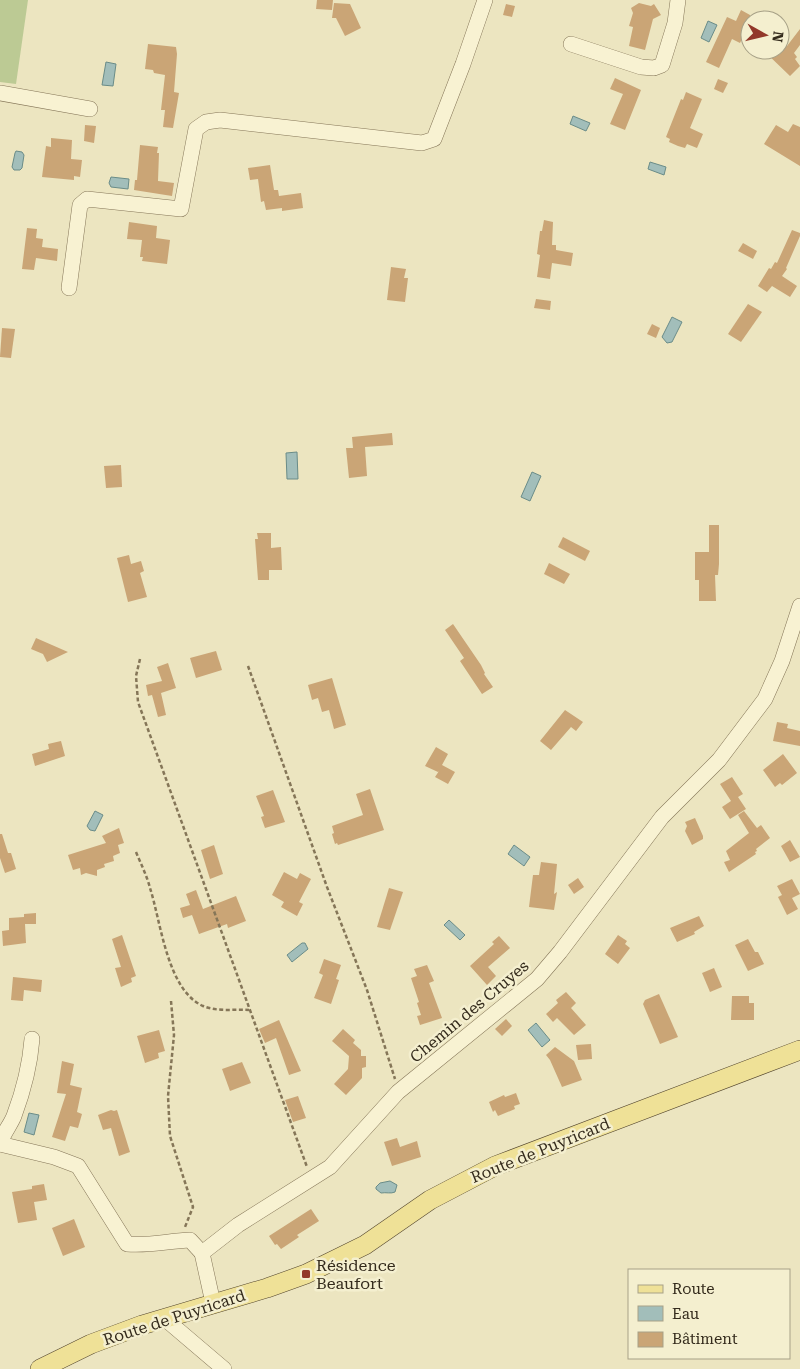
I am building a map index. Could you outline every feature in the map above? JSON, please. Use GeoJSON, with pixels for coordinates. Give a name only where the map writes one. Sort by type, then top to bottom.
{"type":"FeatureCollection","features":[{"type":"Feature","properties":{"kind":"main road","name":"Route de Puyricard"},"geometry":{"type":"LineString","coordinates":[[40,1369],[91,1344],[164,1318],[267,1288],[326,1265],[365,1245],[430,1200],[495,1166],[800,1050]]}},
{"type":"Feature","properties":{"kind":"street"},"geometry":{"type":"LineString","coordinates":[[69,288],[80,205],[87,199],[181,209],[196,129],[206,122],[220,120],[422,143],[434,139],[463,64],[484,0]]}},
{"type":"Feature","properties":{"kind":"street"},"geometry":{"type":"LineString","coordinates":[[571,44],[642,66],[654,68],[662,66],[675,23],[678,0]]}},
{"type":"Feature","properties":{"kind":"street"},"geometry":{"type":"LineString","coordinates":[[0,93],[90,109]]}},
{"type":"Feature","properties":{"kind":"street","name":"Chemin des Cruyes"},"geometry":{"type":"LineString","coordinates":[[202,1252],[238,1225],[330,1167],[398,1092],[537,979],[560,952],[662,817],[719,760],[766,699],[782,661],[800,606]]}},
{"type":"Feature","properties":{"kind":"street"},"geometry":{"type":"LineString","coordinates":[[32,1039],[31,1057],[13,1118],[3,1134],[0,1144],[54,1157],[78,1166],[127,1244],[144,1245],[190,1240],[202,1252],[213,1303]]}},
{"type":"Feature","properties":{"kind":"street"},"geometry":{"type":"LineString","coordinates":[[164,1318],[224,1369]]}},
{"type":"Feature","properties":{"kind":"path"},"geometry":{"type":"LineString","coordinates":[[140,659],[136,676],[138,702],[311,1179]]}},
{"type":"Feature","properties":{"kind":"path"},"geometry":{"type":"LineString","coordinates":[[248,666],[327,887],[367,990],[398,1092]]}},
{"type":"Feature","properties":{"kind":"path"},"geometry":{"type":"LineString","coordinates":[[136,852],[150,888],[171,966],[182,989],[202,1006],[214,1010],[249,1010]]}},
{"type":"Feature","properties":{"kind":"path"},"geometry":{"type":"LineString","coordinates":[[171,1001],[174,1035],[168,1096],[170,1136],[193,1207],[180,1240]]}},
{"type":"Feature","properties":{"kind":"green space"},"geometry":{"type":"Polygon","coordinates":[[[0,0],[28,0],[16,84],[0,82],[0,0]]]}},
{"type":"Feature","properties":{"kind":"water"},"geometry":{"type":"Polygon","coordinates":[[[708,21],[717,25],[709,42],[701,38],[708,21]]]}},
{"type":"Feature","properties":{"kind":"water"},"geometry":{"type":"Polygon","coordinates":[[[106,62],[116,64],[113,86],[102,85],[106,62]]]}},
{"type":"Feature","properties":{"kind":"water"},"geometry":{"type":"Polygon","coordinates":[[[573,116],[590,123],[586,131],[570,124],[573,116]]]}},
{"type":"Feature","properties":{"kind":"water"},"geometry":{"type":"Polygon","coordinates":[[[16,151],[22,152],[24,155],[20,170],[14,170],[12,167],[16,151]]]}},
{"type":"Feature","properties":{"kind":"water"},"geometry":{"type":"Polygon","coordinates":[[[650,162],[666,167],[664,175],[648,169],[650,162]]]}},
{"type":"Feature","properties":{"kind":"water"},"geometry":{"type":"Polygon","coordinates":[[[111,177],[129,179],[128,189],[111,187],[109,183],[111,177]]]}},
{"type":"Feature","properties":{"kind":"water"},"geometry":{"type":"Polygon","coordinates":[[[672,317],[682,322],[672,342],[667,343],[662,337],[672,317]]]}},
{"type":"Feature","properties":{"kind":"water"},"geometry":{"type":"Polygon","coordinates":[[[297,452],[298,479],[287,479],[286,453],[297,452]]]}},
{"type":"Feature","properties":{"kind":"water"},"geometry":{"type":"Polygon","coordinates":[[[532,472],[541,476],[530,501],[521,497],[532,472]]]}},
{"type":"Feature","properties":{"kind":"water"},"geometry":{"type":"Polygon","coordinates":[[[95,811],[103,815],[95,831],[90,830],[87,826],[95,811]]]}},
{"type":"Feature","properties":{"kind":"water"},"geometry":{"type":"Polygon","coordinates":[[[514,845],[530,857],[524,866],[508,854],[514,845]]]}},
{"type":"Feature","properties":{"kind":"water"},"geometry":{"type":"Polygon","coordinates":[[[449,920],[465,935],[460,940],[444,925],[449,920]]]}},
{"type":"Feature","properties":{"kind":"water"},"geometry":{"type":"Polygon","coordinates":[[[302,943],[305,943],[308,949],[292,962],[287,955],[302,943]]]}},
{"type":"Feature","properties":{"kind":"water"},"geometry":{"type":"Polygon","coordinates":[[[536,1023],[550,1040],[542,1047],[528,1030],[536,1023]]]}},
{"type":"Feature","properties":{"kind":"water"},"geometry":{"type":"Polygon","coordinates":[[[29,1113],[39,1115],[34,1135],[24,1132],[29,1113]]]}},
{"type":"Feature","properties":{"kind":"water"},"geometry":{"type":"Polygon","coordinates":[[[390,1181],[397,1185],[395,1192],[381,1193],[376,1189],[380,1183],[390,1181]]]}},
{"type":"Feature","properties":{"kind":"building"},"geometry":{"type":"Polygon","coordinates":[[[317,0],[333,0],[332,10],[316,9],[317,0]]]}},
{"type":"Feature","properties":{"kind":"building"},"geometry":{"type":"Polygon","coordinates":[[[334,3],[350,4],[361,28],[345,36],[336,18],[332,18],[334,3]]]}},
{"type":"Feature","properties":{"kind":"building"},"geometry":{"type":"Polygon","coordinates":[[[639,3],[651,6],[654,4],[661,15],[653,19],[645,50],[629,46],[633,27],[629,26],[633,13],[631,8],[639,3]]]}},
{"type":"Feature","properties":{"kind":"building"},"geometry":{"type":"Polygon","coordinates":[[[506,4],[515,6],[512,17],[503,15],[506,4]]]}},
{"type":"Feature","properties":{"kind":"building"},"geometry":{"type":"Polygon","coordinates":[[[740,12],[740,43],[732,39],[719,68],[706,62],[727,17],[736,21],[740,12]]]}},
{"type":"Feature","properties":{"kind":"building"},"geometry":{"type":"Polygon","coordinates":[[[800,29],[800,45],[794,53],[797,57],[795,59],[800,66],[790,76],[773,60],[790,60],[790,42],[800,29]]]}},
{"type":"Feature","properties":{"kind":"building"},"geometry":{"type":"Polygon","coordinates":[[[148,44],[176,47],[174,92],[179,93],[173,128],[163,127],[165,110],[161,110],[165,75],[145,69],[148,44]]]}},
{"type":"Feature","properties":{"kind":"building"},"geometry":{"type":"Polygon","coordinates":[[[615,78],[641,90],[625,130],[610,124],[623,94],[610,89],[615,78]]]}},
{"type":"Feature","properties":{"kind":"building"},"geometry":{"type":"Polygon","coordinates":[[[718,79],[728,83],[723,93],[714,89],[718,79]]]}},
{"type":"Feature","properties":{"kind":"building"},"geometry":{"type":"Polygon","coordinates":[[[686,92],[702,99],[690,128],[703,134],[697,148],[687,144],[685,148],[678,146],[669,142],[670,139],[666,137],[681,99],[683,100],[686,92]]]}},
{"type":"Feature","properties":{"kind":"building"},"geometry":{"type":"Polygon","coordinates":[[[793,124],[800,127],[800,166],[764,144],[776,125],[788,132],[793,124]]]}},
{"type":"Feature","properties":{"kind":"building"},"geometry":{"type":"Polygon","coordinates":[[[85,125],[96,126],[94,143],[84,141],[85,125]]]}},
{"type":"Feature","properties":{"kind":"building"},"geometry":{"type":"Polygon","coordinates":[[[51,138],[72,140],[71,159],[82,160],[80,177],[74,176],[74,180],[42,177],[46,146],[51,147],[51,138]]]}},
{"type":"Feature","properties":{"kind":"building"},"geometry":{"type":"Polygon","coordinates":[[[140,145],[158,147],[158,181],[174,183],[172,196],[134,190],[135,180],[137,180],[140,145]]]}},
{"type":"Feature","properties":{"kind":"building"},"geometry":{"type":"Polygon","coordinates":[[[270,165],[274,190],[278,190],[279,196],[301,193],[303,208],[282,211],[282,208],[266,210],[264,201],[261,202],[258,179],[250,180],[248,168],[270,165]]]}},
{"type":"Feature","properties":{"kind":"building"},"geometry":{"type":"Polygon","coordinates":[[[544,220],[553,222],[552,245],[556,245],[556,250],[573,253],[571,266],[552,263],[550,279],[537,277],[540,255],[537,254],[540,231],[542,231],[544,220]]]}},
{"type":"Feature","properties":{"kind":"building"},"geometry":{"type":"Polygon","coordinates":[[[129,222],[157,226],[156,238],[170,240],[167,264],[142,261],[143,257],[140,257],[142,240],[127,239],[129,222]]]}},
{"type":"Feature","properties":{"kind":"building"},"geometry":{"type":"Polygon","coordinates":[[[27,228],[37,229],[36,238],[43,239],[42,247],[58,249],[57,261],[36,258],[34,270],[22,269],[27,228]]]}},
{"type":"Feature","properties":{"kind":"building"},"geometry":{"type":"Polygon","coordinates":[[[792,230],[800,233],[800,236],[787,269],[782,276],[797,286],[790,297],[772,286],[767,292],[758,286],[769,268],[771,269],[775,262],[777,263],[792,230]]]}},
{"type":"Feature","properties":{"kind":"building"},"geometry":{"type":"Polygon","coordinates":[[[743,243],[757,251],[753,259],[738,251],[743,243]]]}},
{"type":"Feature","properties":{"kind":"building"},"geometry":{"type":"Polygon","coordinates":[[[391,267],[406,269],[404,278],[408,278],[405,302],[387,300],[391,267]]]}},
{"type":"Feature","properties":{"kind":"building"},"geometry":{"type":"Polygon","coordinates":[[[536,299],[551,301],[550,310],[534,308],[536,299]]]}},
{"type":"Feature","properties":{"kind":"building"},"geometry":{"type":"Polygon","coordinates":[[[748,304],[762,312],[741,342],[728,334],[748,304]]]}},
{"type":"Feature","properties":{"kind":"building"},"geometry":{"type":"Polygon","coordinates":[[[652,324],[660,328],[656,338],[647,334],[652,324]]]}},
{"type":"Feature","properties":{"kind":"building"},"geometry":{"type":"Polygon","coordinates":[[[2,328],[15,329],[11,358],[0,357],[2,328]]]}},
{"type":"Feature","properties":{"kind":"building"},"geometry":{"type":"Polygon","coordinates":[[[392,433],[393,445],[365,447],[367,476],[349,478],[346,448],[353,448],[352,437],[392,433]]]}},
{"type":"Feature","properties":{"kind":"building"},"geometry":{"type":"Polygon","coordinates":[[[121,465],[122,487],[106,488],[104,466],[121,465]]]}},
{"type":"Feature","properties":{"kind":"building"},"geometry":{"type":"Polygon","coordinates":[[[709,525],[719,525],[719,564],[718,575],[715,575],[716,601],[699,601],[699,580],[695,580],[695,552],[709,552],[709,525]]]}},
{"type":"Feature","properties":{"kind":"building"},"geometry":{"type":"Polygon","coordinates":[[[257,533],[271,533],[271,548],[281,547],[282,570],[269,570],[269,580],[258,580],[255,539],[258,539],[257,533]]]}},
{"type":"Feature","properties":{"kind":"building"},"geometry":{"type":"Polygon","coordinates":[[[563,537],[590,551],[585,561],[558,547],[563,537]]]}},
{"type":"Feature","properties":{"kind":"building"},"geometry":{"type":"Polygon","coordinates":[[[129,555],[131,564],[141,561],[144,571],[140,573],[147,597],[128,602],[117,558],[129,555]]]}},
{"type":"Feature","properties":{"kind":"building"},"geometry":{"type":"Polygon","coordinates":[[[549,563],[570,574],[564,584],[544,574],[549,563]]]}},
{"type":"Feature","properties":{"kind":"building"},"geometry":{"type":"Polygon","coordinates":[[[453,624],[481,665],[484,674],[493,687],[482,694],[460,661],[464,658],[445,630],[453,624]]]}},
{"type":"Feature","properties":{"kind":"building"},"geometry":{"type":"Polygon","coordinates":[[[36,638],[68,652],[47,662],[43,654],[31,649],[36,638]]]}},
{"type":"Feature","properties":{"kind":"building"},"geometry":{"type":"Polygon","coordinates":[[[216,651],[222,670],[196,678],[190,658],[216,651]]]}},
{"type":"Feature","properties":{"kind":"building"},"geometry":{"type":"Polygon","coordinates":[[[168,663],[176,688],[161,693],[166,715],[158,717],[152,695],[148,696],[146,685],[162,681],[157,667],[168,663]]]}},
{"type":"Feature","properties":{"kind":"building"},"geometry":{"type":"Polygon","coordinates":[[[332,678],[346,725],[334,729],[329,710],[322,712],[318,698],[312,700],[308,685],[332,678]]]}},
{"type":"Feature","properties":{"kind":"building"},"geometry":{"type":"Polygon","coordinates":[[[565,710],[583,722],[576,731],[571,727],[551,750],[540,741],[565,710]]]}},
{"type":"Feature","properties":{"kind":"building"},"geometry":{"type":"Polygon","coordinates":[[[777,722],[788,724],[787,728],[800,731],[800,746],[773,741],[777,722]]]}},
{"type":"Feature","properties":{"kind":"building"},"geometry":{"type":"Polygon","coordinates":[[[61,741],[65,756],[35,766],[32,754],[49,749],[48,744],[61,741]]]}},
{"type":"Feature","properties":{"kind":"building"},"geometry":{"type":"Polygon","coordinates":[[[436,747],[448,754],[442,765],[455,772],[448,784],[435,777],[439,771],[425,766],[436,747]]]}},
{"type":"Feature","properties":{"kind":"building"},"geometry":{"type":"Polygon","coordinates":[[[783,754],[797,773],[782,785],[780,783],[775,787],[763,770],[783,754]]]}},
{"type":"Feature","properties":{"kind":"building"},"geometry":{"type":"Polygon","coordinates":[[[732,777],[743,794],[738,797],[746,809],[730,819],[722,807],[731,801],[720,784],[732,777]]]}},
{"type":"Feature","properties":{"kind":"building"},"geometry":{"type":"Polygon","coordinates":[[[370,789],[384,830],[338,845],[337,843],[335,844],[332,826],[363,815],[356,794],[370,789]]]}},
{"type":"Feature","properties":{"kind":"building"},"geometry":{"type":"Polygon","coordinates":[[[273,790],[285,822],[265,828],[261,817],[264,816],[256,796],[273,790]]]}},
{"type":"Feature","properties":{"kind":"building"},"geometry":{"type":"Polygon","coordinates":[[[744,811],[757,828],[761,825],[770,838],[756,849],[756,854],[729,872],[724,862],[730,860],[726,851],[749,833],[738,815],[744,811]]]}},
{"type":"Feature","properties":{"kind":"building"},"geometry":{"type":"Polygon","coordinates":[[[695,818],[703,839],[692,845],[685,831],[687,826],[685,822],[695,818]]]}},
{"type":"Feature","properties":{"kind":"building"},"geometry":{"type":"Polygon","coordinates":[[[119,828],[124,843],[118,845],[120,853],[113,856],[114,861],[104,864],[105,867],[97,870],[97,876],[86,873],[81,875],[80,868],[73,870],[68,855],[106,843],[102,836],[119,828]]]}},
{"type":"Feature","properties":{"kind":"building"},"geometry":{"type":"Polygon","coordinates":[[[0,834],[2,834],[8,853],[11,853],[16,869],[5,873],[0,858],[0,834]]]}},
{"type":"Feature","properties":{"kind":"building"},"geometry":{"type":"Polygon","coordinates":[[[790,840],[800,857],[790,862],[781,846],[790,840]]]}},
{"type":"Feature","properties":{"kind":"building"},"geometry":{"type":"Polygon","coordinates":[[[214,845],[223,874],[210,879],[201,850],[214,845]]]}},
{"type":"Feature","properties":{"kind":"building"},"geometry":{"type":"Polygon","coordinates":[[[541,862],[557,864],[554,894],[557,892],[554,910],[529,907],[533,875],[539,875],[541,862]]]}},
{"type":"Feature","properties":{"kind":"building"},"geometry":{"type":"Polygon","coordinates":[[[284,872],[297,879],[300,873],[311,879],[299,902],[303,904],[297,916],[281,907],[284,902],[272,895],[284,872]]]}},
{"type":"Feature","properties":{"kind":"building"},"geometry":{"type":"Polygon","coordinates":[[[578,878],[584,887],[574,894],[568,885],[578,878]]]}},
{"type":"Feature","properties":{"kind":"building"},"geometry":{"type":"Polygon","coordinates":[[[792,879],[800,894],[792,898],[798,909],[787,915],[778,897],[782,895],[777,886],[792,879]]]}},
{"type":"Feature","properties":{"kind":"building"},"geometry":{"type":"Polygon","coordinates":[[[389,888],[403,892],[390,930],[377,927],[389,888]]]}},
{"type":"Feature","properties":{"kind":"building"},"geometry":{"type":"Polygon","coordinates":[[[196,890],[203,909],[236,896],[246,921],[228,928],[227,924],[199,934],[192,915],[183,918],[180,908],[190,905],[186,894],[196,890]]]}},
{"type":"Feature","properties":{"kind":"building"},"geometry":{"type":"Polygon","coordinates":[[[36,913],[36,924],[25,924],[26,943],[3,946],[2,931],[9,930],[9,918],[24,917],[24,914],[36,913]]]}},
{"type":"Feature","properties":{"kind":"building"},"geometry":{"type":"Polygon","coordinates":[[[699,916],[704,926],[694,932],[695,934],[677,942],[670,928],[699,916]]]}},
{"type":"Feature","properties":{"kind":"building"},"geometry":{"type":"Polygon","coordinates":[[[122,935],[136,976],[131,978],[132,982],[121,987],[115,968],[121,967],[112,939],[122,935]]]}},
{"type":"Feature","properties":{"kind":"building"},"geometry":{"type":"Polygon","coordinates":[[[618,935],[627,941],[625,944],[630,948],[618,964],[605,954],[618,935]]]}},
{"type":"Feature","properties":{"kind":"building"},"geometry":{"type":"Polygon","coordinates":[[[499,936],[510,948],[488,967],[496,976],[487,985],[470,966],[494,944],[492,942],[499,936]]]}},
{"type":"Feature","properties":{"kind":"building"},"geometry":{"type":"Polygon","coordinates":[[[748,939],[764,964],[748,971],[735,945],[748,939]]]}},
{"type":"Feature","properties":{"kind":"building"},"geometry":{"type":"Polygon","coordinates":[[[324,959],[341,965],[336,979],[339,980],[331,1004],[314,998],[323,975],[319,973],[324,959]]]}},
{"type":"Feature","properties":{"kind":"building"},"geometry":{"type":"Polygon","coordinates":[[[427,965],[434,981],[429,983],[442,1018],[420,1025],[417,1016],[421,1015],[417,1003],[419,1002],[411,978],[417,976],[414,969],[427,965]]]}},
{"type":"Feature","properties":{"kind":"building"},"geometry":{"type":"Polygon","coordinates":[[[714,968],[722,987],[710,992],[702,973],[714,968]]]}},
{"type":"Feature","properties":{"kind":"building"},"geometry":{"type":"Polygon","coordinates":[[[13,977],[42,980],[41,992],[24,990],[23,1001],[11,1000],[13,977]]]}},
{"type":"Feature","properties":{"kind":"building"},"geometry":{"type":"Polygon","coordinates":[[[566,992],[576,1003],[571,1008],[586,1025],[574,1035],[557,1018],[553,1022],[546,1014],[558,1003],[556,1000],[566,992]]]}},
{"type":"Feature","properties":{"kind":"building"},"geometry":{"type":"Polygon","coordinates":[[[659,994],[678,1037],[660,1044],[643,1004],[645,1000],[659,994]]]}},
{"type":"Feature","properties":{"kind":"building"},"geometry":{"type":"Polygon","coordinates":[[[732,996],[749,996],[749,1003],[754,1003],[754,1020],[731,1020],[732,996]]]}},
{"type":"Feature","properties":{"kind":"building"},"geometry":{"type":"Polygon","coordinates":[[[506,1019],[512,1026],[502,1036],[495,1029],[506,1019]]]}},
{"type":"Feature","properties":{"kind":"building"},"geometry":{"type":"Polygon","coordinates":[[[279,1020],[301,1071],[289,1075],[276,1038],[265,1043],[259,1029],[279,1020]]]}},
{"type":"Feature","properties":{"kind":"building"},"geometry":{"type":"Polygon","coordinates":[[[343,1029],[355,1040],[353,1043],[361,1050],[361,1056],[366,1056],[366,1067],[362,1068],[362,1078],[346,1095],[334,1084],[348,1069],[349,1056],[332,1041],[343,1029]]]}},
{"type":"Feature","properties":{"kind":"building"},"geometry":{"type":"Polygon","coordinates":[[[159,1030],[165,1051],[158,1053],[159,1058],[145,1063],[137,1036],[159,1030]]]}},
{"type":"Feature","properties":{"kind":"building"},"geometry":{"type":"Polygon","coordinates":[[[591,1044],[592,1059],[578,1060],[576,1045],[591,1044]]]}},
{"type":"Feature","properties":{"kind":"building"},"geometry":{"type":"Polygon","coordinates":[[[555,1047],[574,1061],[582,1080],[562,1087],[546,1055],[555,1047]]]}},
{"type":"Feature","properties":{"kind":"building"},"geometry":{"type":"Polygon","coordinates":[[[62,1061],[74,1064],[70,1085],[82,1088],[77,1112],[82,1114],[78,1128],[70,1126],[65,1141],[52,1137],[66,1094],[57,1093],[62,1061]]]}},
{"type":"Feature","properties":{"kind":"building"},"geometry":{"type":"Polygon","coordinates":[[[242,1062],[251,1083],[230,1091],[222,1069],[242,1062]]]}},
{"type":"Feature","properties":{"kind":"building"},"geometry":{"type":"Polygon","coordinates":[[[516,1093],[520,1104],[514,1106],[515,1109],[498,1116],[495,1110],[493,1112],[489,1102],[504,1095],[505,1097],[516,1093]]]}},
{"type":"Feature","properties":{"kind":"building"},"geometry":{"type":"Polygon","coordinates":[[[298,1096],[306,1118],[293,1122],[285,1100],[298,1096]]]}},
{"type":"Feature","properties":{"kind":"building"},"geometry":{"type":"Polygon","coordinates":[[[111,1110],[117,1110],[130,1152],[119,1156],[111,1128],[103,1130],[98,1115],[111,1110]]]}},
{"type":"Feature","properties":{"kind":"building"},"geometry":{"type":"Polygon","coordinates":[[[397,1138],[400,1147],[417,1141],[421,1157],[392,1166],[384,1142],[397,1138]]]}},
{"type":"Feature","properties":{"kind":"building"},"geometry":{"type":"Polygon","coordinates":[[[44,1184],[47,1200],[34,1202],[37,1220],[18,1223],[12,1192],[32,1189],[32,1186],[44,1184]]]}},
{"type":"Feature","properties":{"kind":"building"},"geometry":{"type":"Polygon","coordinates":[[[311,1209],[319,1221],[297,1235],[299,1237],[281,1249],[277,1244],[275,1245],[269,1236],[311,1209]]]}},
{"type":"Feature","properties":{"kind":"building"},"geometry":{"type":"Polygon","coordinates":[[[74,1219],[85,1247],[63,1256],[52,1228],[74,1219]]]}},
{"type":"Feature","properties":{"kind":"place","name":"Résidence Beaufort"},"geometry":{"type":"Point","coordinates":[306,1274]}}]}
